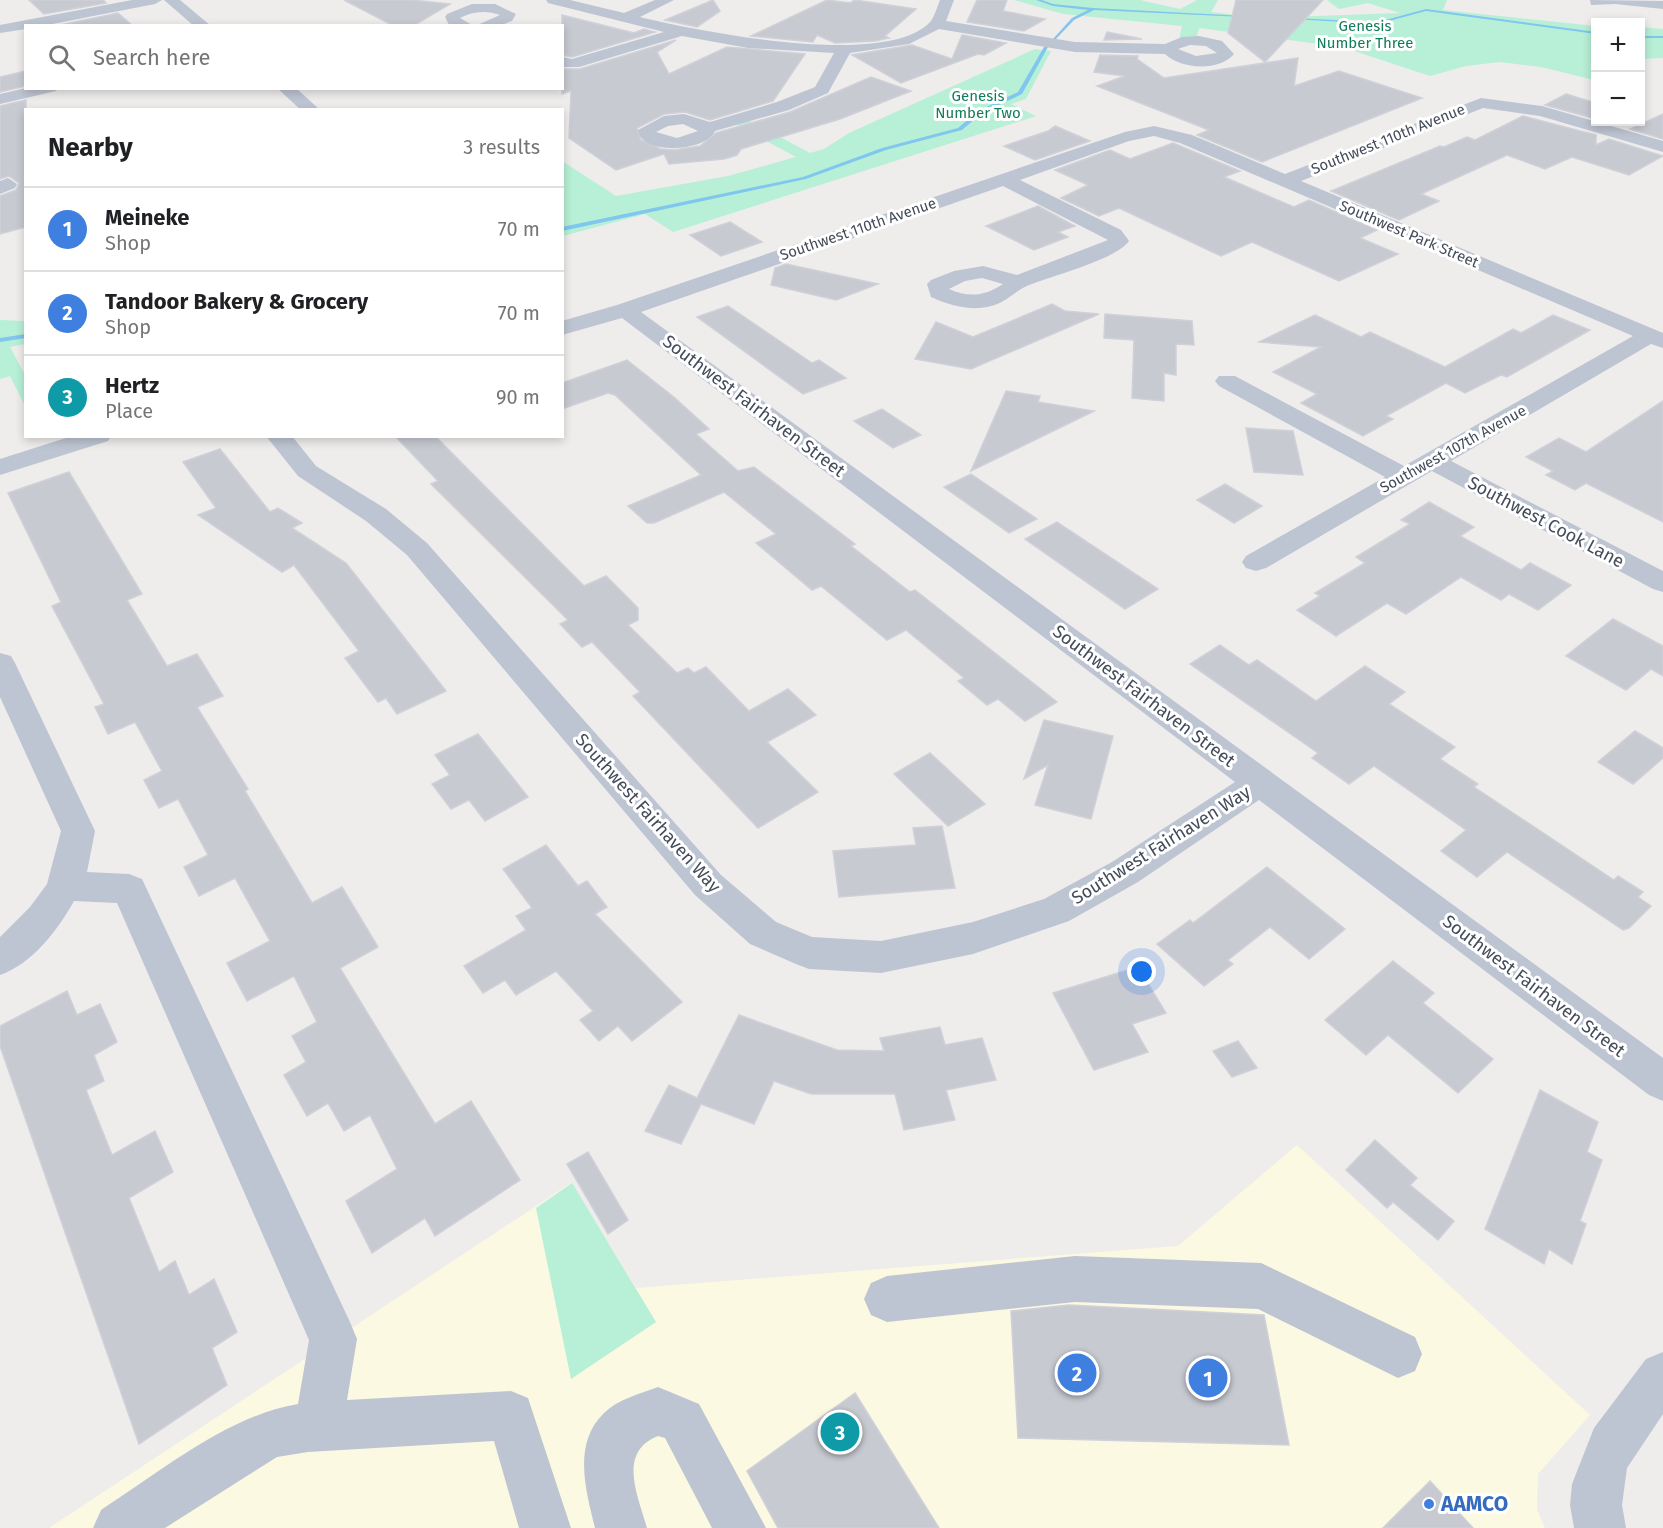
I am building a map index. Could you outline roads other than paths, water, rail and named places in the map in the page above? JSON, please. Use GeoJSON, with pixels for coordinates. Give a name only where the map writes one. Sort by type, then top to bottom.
{"type":"FeatureCollection","features":[{"type":"Feature","properties":{"kind":"street"},"geometry":{"type":"LineString","coordinates":[[31,24],[155,0]]}},
{"type":"Feature","properties":{"kind":"street"},"geometry":{"type":"LineString","coordinates":[[171,0],[201,24]]}},
{"type":"Feature","properties":{"kind":"street"},"geometry":{"type":"LineString","coordinates":[[553,0],[681,32],[751,46],[796,50],[844,50],[910,39],[937,24],[947,0]]}},
{"type":"Feature","properties":{"kind":"street"},"geometry":{"type":"LineString","coordinates":[[626,18],[667,0]]}},
{"type":"Feature","properties":{"kind":"street"},"geometry":{"type":"LineString","coordinates":[[1596,2],[1614,0],[1663,4]]}},
{"type":"Feature","properties":{"kind":"street"},"geometry":{"type":"LineString","coordinates":[[460,24],[454,22],[452,17],[470,9],[493,4],[508,14],[507,18],[488,24]]}},
{"type":"Feature","properties":{"kind":"street"},"geometry":{"type":"LineString","coordinates":[[937,24],[1075,47],[1169,49]]}},
{"type":"Feature","properties":{"kind":"street"},"geometry":{"type":"LineString","coordinates":[[0,30],[24,25]]}},
{"type":"Feature","properties":{"kind":"street"},"geometry":{"type":"LineString","coordinates":[[568,63],[681,32]]}},
{"type":"Feature","properties":{"kind":"street"},"geometry":{"type":"LineString","coordinates":[[700,124],[805,98],[822,90],[844,50]]}},
{"type":"Feature","properties":{"kind":"street"},"geometry":{"type":"LineString","coordinates":[[564,78],[579,70],[568,63]]}},
{"type":"Feature","properties":{"kind":"street"},"geometry":{"type":"LineString","coordinates":[[0,99],[41,90]]}},
{"type":"Feature","properties":{"kind":"street"},"geometry":{"type":"LineString","coordinates":[[287,90],[310,108]]}},
{"type":"Feature","properties":{"kind":"street","name":"Southwest 110th Avenue"},"geometry":{"type":"LineString","coordinates":[[1284,181],[1464,108],[1493,103],[1542,111],[1663,147]]}},
{"type":"Feature","properties":{"kind":"street","name":"Southwest 110th Avenue"},"geometry":{"type":"LineString","coordinates":[[564,327],[625,310],[1131,135],[1154,131]]}},
{"type":"Feature","properties":{"kind":"street","name":"Southwest Park Street"},"geometry":{"type":"LineString","coordinates":[[1154,131],[1172,133],[1657,338]]}},
{"type":"Feature","properties":{"kind":"street"},"geometry":{"type":"LineString","coordinates":[[1004,179],[1114,234],[1119,242],[1110,248],[1018,282]]}},
{"type":"Feature","properties":{"kind":"street","name":"Southwest Fairhaven Street"},"geometry":{"type":"LineString","coordinates":[[625,310],[1663,1082]]}},
{"type":"Feature","properties":{"kind":"street","name":"Southwest 107th Avenue"},"geometry":{"type":"LineString","coordinates":[[1256,562],[1430,460],[1657,338]]}},
{"type":"Feature","properties":{"kind":"street"},"geometry":{"type":"LineString","coordinates":[[1227,381],[1403,476]]}},
{"type":"Feature","properties":{"kind":"street"},"geometry":{"type":"LineString","coordinates":[[0,467],[93,438]]}},
{"type":"Feature","properties":{"kind":"street","name":"Southwest Fairhaven Way"},"geometry":{"type":"LineString","coordinates":[[280,438],[307,471],[376,515],[417,549],[708,885],[763,933],[809,953],[881,957],[973,938],[1056,910],[1125,872],[1260,783]]}},
{"type":"Feature","properties":{"kind":"street","name":"Southwest Cook Lane"},"geometry":{"type":"LineString","coordinates":[[1430,460],[1663,583]]}},
{"type":"Feature","properties":{"kind":"street"},"geometry":{"type":"LineString","coordinates":[[0,663],[78,831],[76,850],[66,886],[48,914],[22,942],[0,959]]}},
{"type":"Feature","properties":{"kind":"street"},"geometry":{"type":"LineString","coordinates":[[66,886],[129,889],[333,1339],[319,1426]]}},
{"type":"Feature","properties":{"kind":"street"},"geometry":{"type":"LineString","coordinates":[[887,1299],[1075,1279],[1261,1286],[1398,1354]]}},
{"type":"Feature","properties":{"kind":"street"},"geometry":{"type":"LineString","coordinates":[[1600,1528],[1594,1493],[1610,1445],[1663,1376]]}},
{"type":"Feature","properties":{"kind":"street"},"geometry":{"type":"LineString","coordinates":[[621,1528],[606,1469],[616,1433],[638,1417],[658,1411],[682,1421],[740,1528]]}},
{"type":"Feature","properties":{"kind":"street"},"geometry":{"type":"LineString","coordinates":[[119,1528],[244,1447],[272,1433],[319,1426],[512,1415],[545,1528]]}},
{"type":"Feature","properties":{"kind":"waterway"},"geometry":{"type":"LineString","coordinates":[[1038,0],[1053,5],[1093,9]]}},
{"type":"Feature","properties":{"kind":"waterway"},"geometry":{"type":"LineString","coordinates":[[1054,40],[1073,19],[1093,9]]}},
{"type":"Feature","properties":{"kind":"waterway"},"geometry":{"type":"LineString","coordinates":[[1093,9],[1243,16]]}},
{"type":"Feature","properties":{"kind":"waterway"},"geometry":{"type":"LineString","coordinates":[[1293,19],[1378,23],[1426,10],[1591,32]]}},
{"type":"Feature","properties":{"kind":"waterway"},"geometry":{"type":"LineString","coordinates":[[1645,37],[1663,37]]}},
{"type":"Feature","properties":{"kind":"waterway"},"geometry":{"type":"LineString","coordinates":[[564,229],[804,178],[884,149],[960,129],[980,112],[1020,93],[1046,47]]}},
{"type":"Feature","properties":{"kind":"waterway"},"geometry":{"type":"LineString","coordinates":[[0,340],[24,336]]}},
{"type":"Feature","properties":{"kind":"place","name":"Tandoor Bakery & Grocery"},"geometry":{"type":"Point","coordinates":[1077,1373]}},
{"type":"Feature","properties":{"kind":"place","name":"Meineke"},"geometry":{"type":"Point","coordinates":[1208,1378]}},
{"type":"Feature","properties":{"kind":"place","name":"Hertz"},"geometry":{"type":"Point","coordinates":[840,1432]}},
{"type":"Feature","properties":{"kind":"place","name":"AAMCO"},"geometry":{"type":"Point","coordinates":[1429,1504]}},
{"type":"Feature","properties":{"kind":"park label","name":"Genesis Number Three"},"geometry":{"type":"Point","coordinates":[1365,34]}},
{"type":"Feature","properties":{"kind":"park label","name":"Genesis Number Two"},"geometry":{"type":"Point","coordinates":[978,104]}}]}
